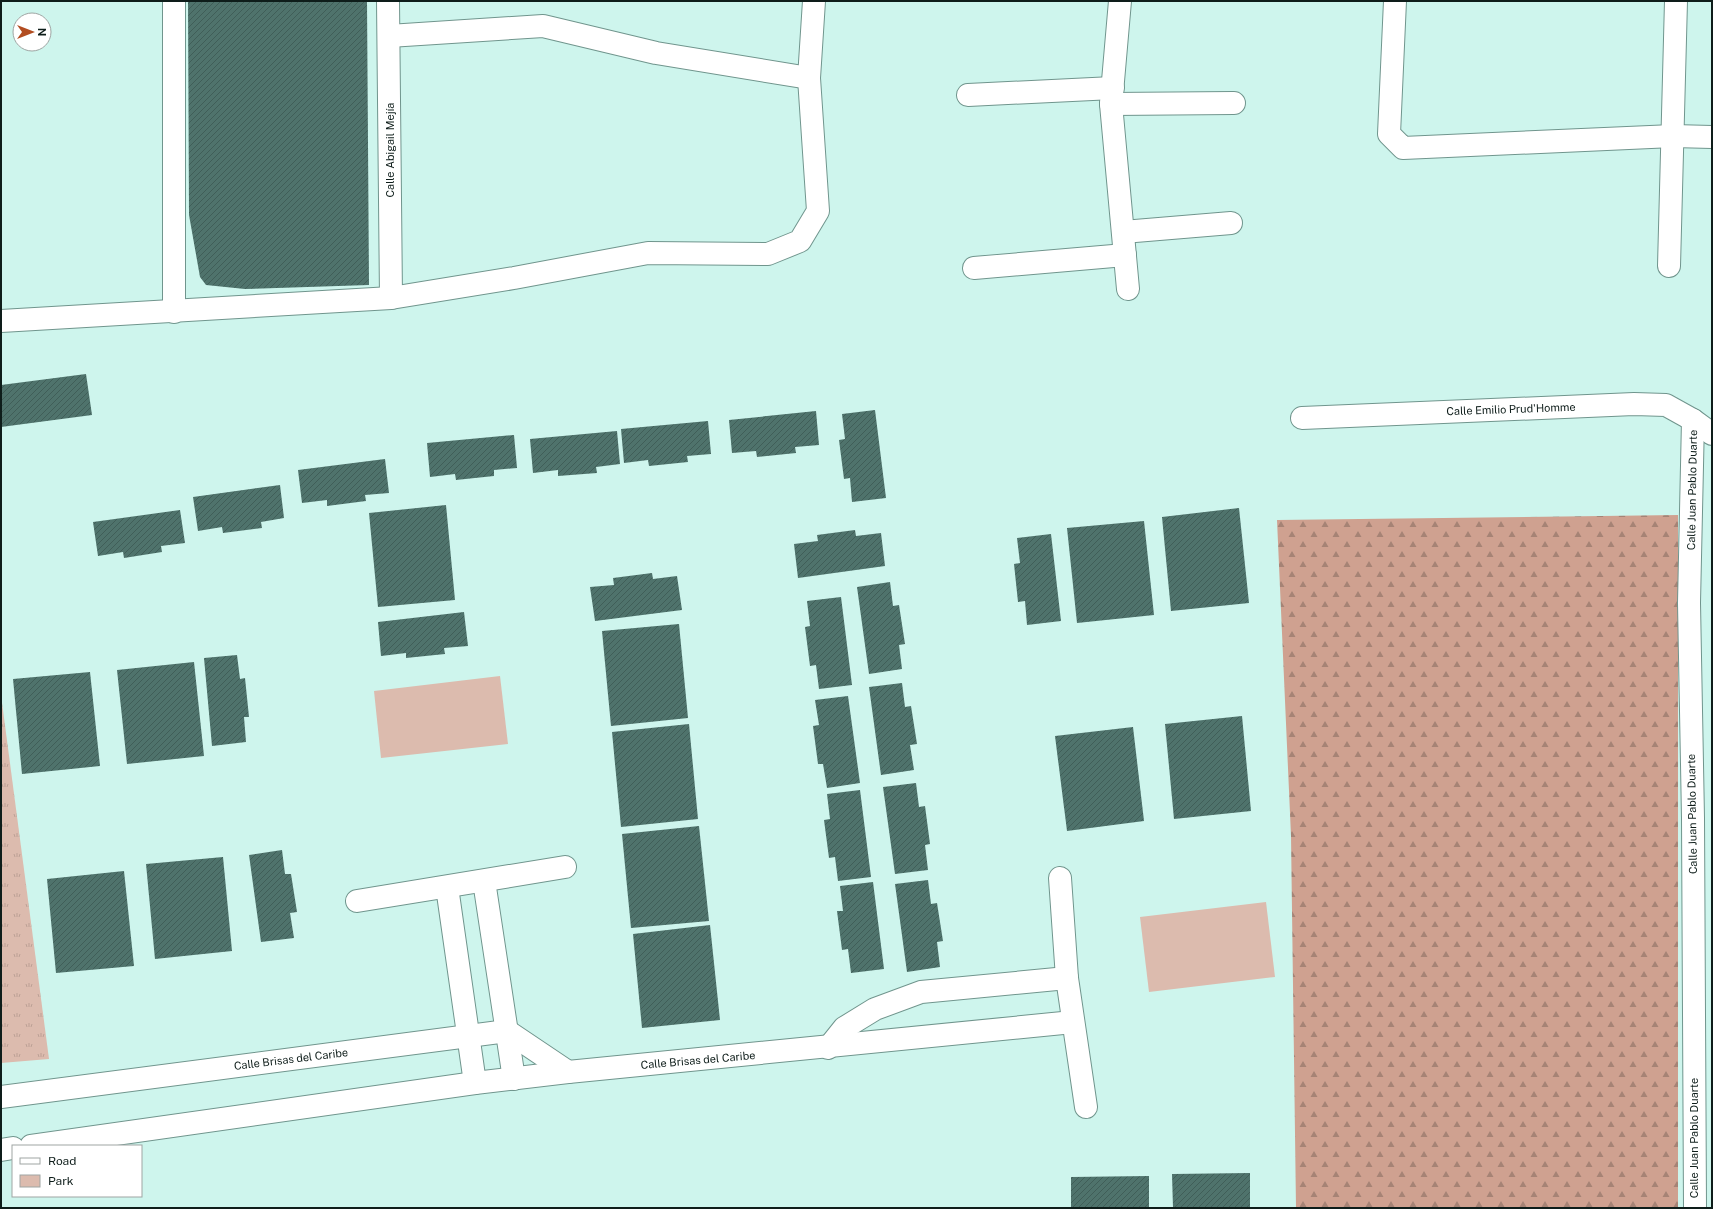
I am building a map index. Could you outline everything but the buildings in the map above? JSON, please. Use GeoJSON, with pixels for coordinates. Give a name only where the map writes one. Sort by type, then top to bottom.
{"type":"FeatureCollection","features":[{"type":"Feature","properties":{"kind":"street"},"geometry":{"type":"LineString","coordinates":[[174,1],[174,312]]}},
{"type":"Feature","properties":{"kind":"street","name":"Calle Abigail Mejía"},"geometry":{"type":"LineString","coordinates":[[388,1],[391,298]]}},
{"type":"Feature","properties":{"kind":"street"},"geometry":{"type":"LineString","coordinates":[[1,321],[174,312],[391,298],[514,278],[648,253],[768,254],[800,241],[818,211],[809,78],[814,1]]}},
{"type":"Feature","properties":{"kind":"street"},"geometry":{"type":"LineString","coordinates":[[1120,1],[1112,96],[1128,289]]}},
{"type":"Feature","properties":{"kind":"street"},"geometry":{"type":"LineString","coordinates":[[1395,1],[1389,134],[1403,148],[1673,136],[1712,137]]}},
{"type":"Feature","properties":{"kind":"street"},"geometry":{"type":"LineString","coordinates":[[1669,266],[1676,1]]}},
{"type":"Feature","properties":{"kind":"street"},"geometry":{"type":"LineString","coordinates":[[389,36],[543,26],[656,53],[809,78]]}},
{"type":"Feature","properties":{"kind":"street"},"geometry":{"type":"LineString","coordinates":[[968,95],[1112,96],[1234,104]]}},
{"type":"Feature","properties":{"kind":"street"},"geometry":{"type":"LineString","coordinates":[[1123,232],[1231,223]]}},
{"type":"Feature","properties":{"kind":"street"},"geometry":{"type":"LineString","coordinates":[[974,268],[1125,255]]}},
{"type":"Feature","properties":{"kind":"street","name":"Calle Emilio Prud'Homme"},"geometry":{"type":"LineString","coordinates":[[1302,418],[1634,404],[1666,405],[1693,420],[1712,434]]}},
{"type":"Feature","properties":{"kind":"street","name":"Calle Juan Pablo Duarte"},"geometry":{"type":"LineString","coordinates":[[1693,420],[1690,603],[1693,818],[1695,1208]]}},
{"type":"Feature","properties":{"kind":"street"},"geometry":{"type":"LineString","coordinates":[[357,901],[565,867]]}},
{"type":"Feature","properties":{"kind":"street"},"geometry":{"type":"LineString","coordinates":[[1060,878],[1067,978],[1086,1107]]}},
{"type":"Feature","properties":{"kind":"street"},"geometry":{"type":"LineString","coordinates":[[484,881],[514,1079]]}},
{"type":"Feature","properties":{"kind":"street"},"geometry":{"type":"LineString","coordinates":[[447,887],[475,1083]]}},
{"type":"Feature","properties":{"kind":"street"},"geometry":{"type":"LineString","coordinates":[[828,1048],[844,1028],[875,1009],[921,992],[1067,978]]}},
{"type":"Feature","properties":{"kind":"street","name":"Calle Brisas del Caribe"},"geometry":{"type":"LineString","coordinates":[[38,1145],[475,1083],[568,1072],[828,1048],[1073,1022]]}},
{"type":"Feature","properties":{"kind":"street"},"geometry":{"type":"LineString","coordinates":[[507,1031],[568,1072]]}},
{"type":"Feature","properties":{"kind":"street","name":"Calle Brisas del Caribe"},"geometry":{"type":"LineString","coordinates":[[1,1097],[507,1031]]}},
{"type":"Feature","properties":{"kind":"street"},"geometry":{"type":"LineString","coordinates":[[1,1150],[12,1148]]}},
{"type":"Feature","properties":{"kind":"green space"},"geometry":{"type":"Polygon","coordinates":[[[1678,515],[1678,1208],[1296,1208],[1291,836],[1277,520],[1678,515]]]}},
{"type":"Feature","properties":{"kind":"green space"},"geometry":{"type":"Polygon","coordinates":[[[500,676],[508,744],[381,758],[374,691],[500,676]]]}},
{"type":"Feature","properties":{"kind":"green space"},"geometry":{"type":"Polygon","coordinates":[[[1,695],[49,1059],[1,1063],[1,695]]]}},
{"type":"Feature","properties":{"kind":"green space"},"geometry":{"type":"Polygon","coordinates":[[[1266,902],[1275,977],[1149,992],[1140,917],[1266,902]]]}}]}
